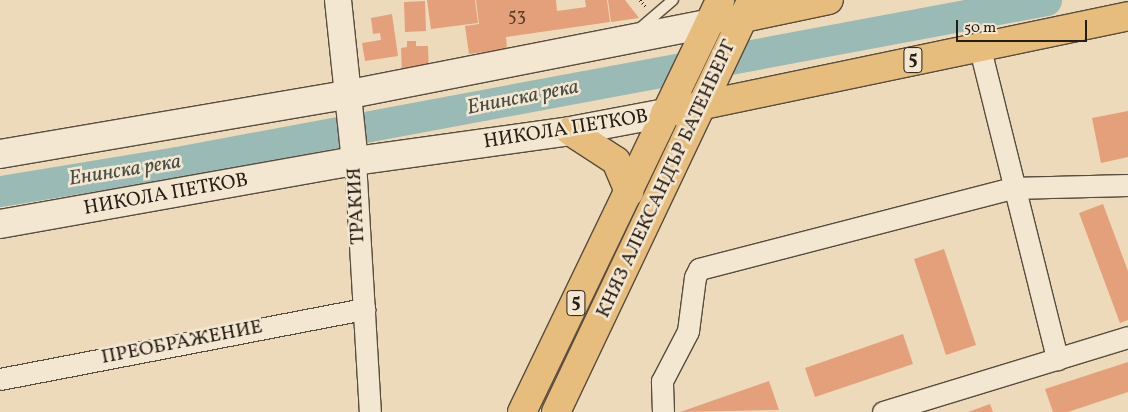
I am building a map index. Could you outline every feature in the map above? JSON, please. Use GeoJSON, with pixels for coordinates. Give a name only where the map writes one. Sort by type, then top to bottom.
{"type":"FeatureCollection","features":[{"type":"Feature","properties":{"kind":"main road","name":"КНЯЗ АЛЕКСАНДЪР БАТЕНБЕРГ"},"geometry":{"type":"LineString","coordinates":[[522,412],[720,0]]}},
{"type":"Feature","properties":{"kind":"main road"},"geometry":{"type":"LineString","coordinates":[[0,154],[350,100],[629,38],[702,35],[742,20],[829,0]]}},
{"type":"Feature","properties":{"kind":"main road","name":"НИКОЛА ПЕТКОВ"},"geometry":{"type":"LineString","coordinates":[[0,224],[355,155],[570,131],[669,104],[700,106],[979,45],[1128,16]]}},
{"type":"Feature","properties":{"kind":"main road","name":"КНЯЗ АЛЕКСАНДЪР БАТЕНБЕРГ"},"geometry":{"type":"LineString","coordinates":[[556,412],[742,20]]}},
{"type":"Feature","properties":{"kind":"main road"},"geometry":{"type":"LineString","coordinates":[[570,131],[616,161],[628,192]]}},
{"type":"Feature","properties":{"kind":"street","name":"ТРАКИЯ"},"geometry":{"type":"LineString","coordinates":[[338,0],[355,155],[370,412]]}},
{"type":"Feature","properties":{"kind":"street"},"geometry":{"type":"LineString","coordinates":[[979,45],[1012,188],[1057,359]]}},
{"type":"Feature","properties":{"kind":"street"},"geometry":{"type":"LineString","coordinates":[[663,412],[662,381],[688,331],[695,277],[700,269],[1012,188],[1128,185]]}},
{"type":"Feature","properties":{"kind":"street","name":"ПРЕОБРАЖЕНИЕ"},"geometry":{"type":"LineString","coordinates":[[0,378],[364,309]]}},
{"type":"Feature","properties":{"kind":"street"},"geometry":{"type":"LineString","coordinates":[[883,412],[1128,337]]}},
{"type":"Feature","properties":{"kind":"lane"},"geometry":{"type":"LineString","coordinates":[[629,38],[673,0]]}},
{"type":"Feature","properties":{"kind":"building"},"geometry":{"type":"Polygon","coordinates":[[[427,0],[475,0],[478,23],[431,29],[427,0]]]}},
{"type":"Feature","properties":{"kind":"building"},"geometry":{"type":"Polygon","coordinates":[[[476,0],[556,0],[557,11],[586,7],[585,0],[607,0],[610,22],[506,37],[507,49],[469,54],[465,26],[479,24],[476,0]]]}},
{"type":"Feature","properties":{"kind":"building"},"geometry":{"type":"Polygon","coordinates":[[[608,0],[625,0],[639,18],[611,22],[608,0]]]}},
{"type":"Feature","properties":{"kind":"building"},"geometry":{"type":"Polygon","coordinates":[[[425,1],[426,31],[405,32],[404,2],[425,1]]]}},
{"type":"Feature","properties":{"kind":"building"},"geometry":{"type":"Polygon","coordinates":[[[392,14],[398,56],[365,61],[362,43],[381,40],[380,33],[373,34],[371,18],[392,14]]]}},
{"type":"Feature","properties":{"kind":"building"},"geometry":{"type":"Polygon","coordinates":[[[407,41],[416,41],[416,46],[428,46],[429,74],[402,76],[401,48],[407,47],[407,41]]]}},
{"type":"Feature","properties":{"kind":"building"},"geometry":{"type":"Polygon","coordinates":[[[1128,111],[1128,157],[1101,163],[1092,118],[1128,111]]]}},
{"type":"Feature","properties":{"kind":"building"},"geometry":{"type":"Polygon","coordinates":[[[1103,204],[1128,271],[1128,320],[1120,323],[1079,213],[1103,204]]]}},
{"type":"Feature","properties":{"kind":"building"},"geometry":{"type":"Polygon","coordinates":[[[944,249],[976,345],[946,355],[914,259],[944,249]]]}},
{"type":"Feature","properties":{"kind":"building"},"geometry":{"type":"Polygon","coordinates":[[[903,334],[913,364],[815,397],[805,368],[903,334]]]}},
{"type":"Feature","properties":{"kind":"building"},"geometry":{"type":"Polygon","coordinates":[[[1128,362],[1128,392],[1068,412],[1053,412],[1045,389],[1128,362]]]}},
{"type":"Feature","properties":{"kind":"building"},"geometry":{"type":"Polygon","coordinates":[[[769,381],[779,410],[680,412],[769,381]]]}},
{"type":"Feature","properties":{"kind":"building"},"geometry":{"type":"Polygon","coordinates":[[[990,404],[993,412],[968,412],[990,404]]]}},
{"type":"Feature","properties":{"kind":"waterway","name":"Енинска река"},"geometry":{"type":"LineString","coordinates":[[0,191],[177,162],[1046,0]]}}]}
